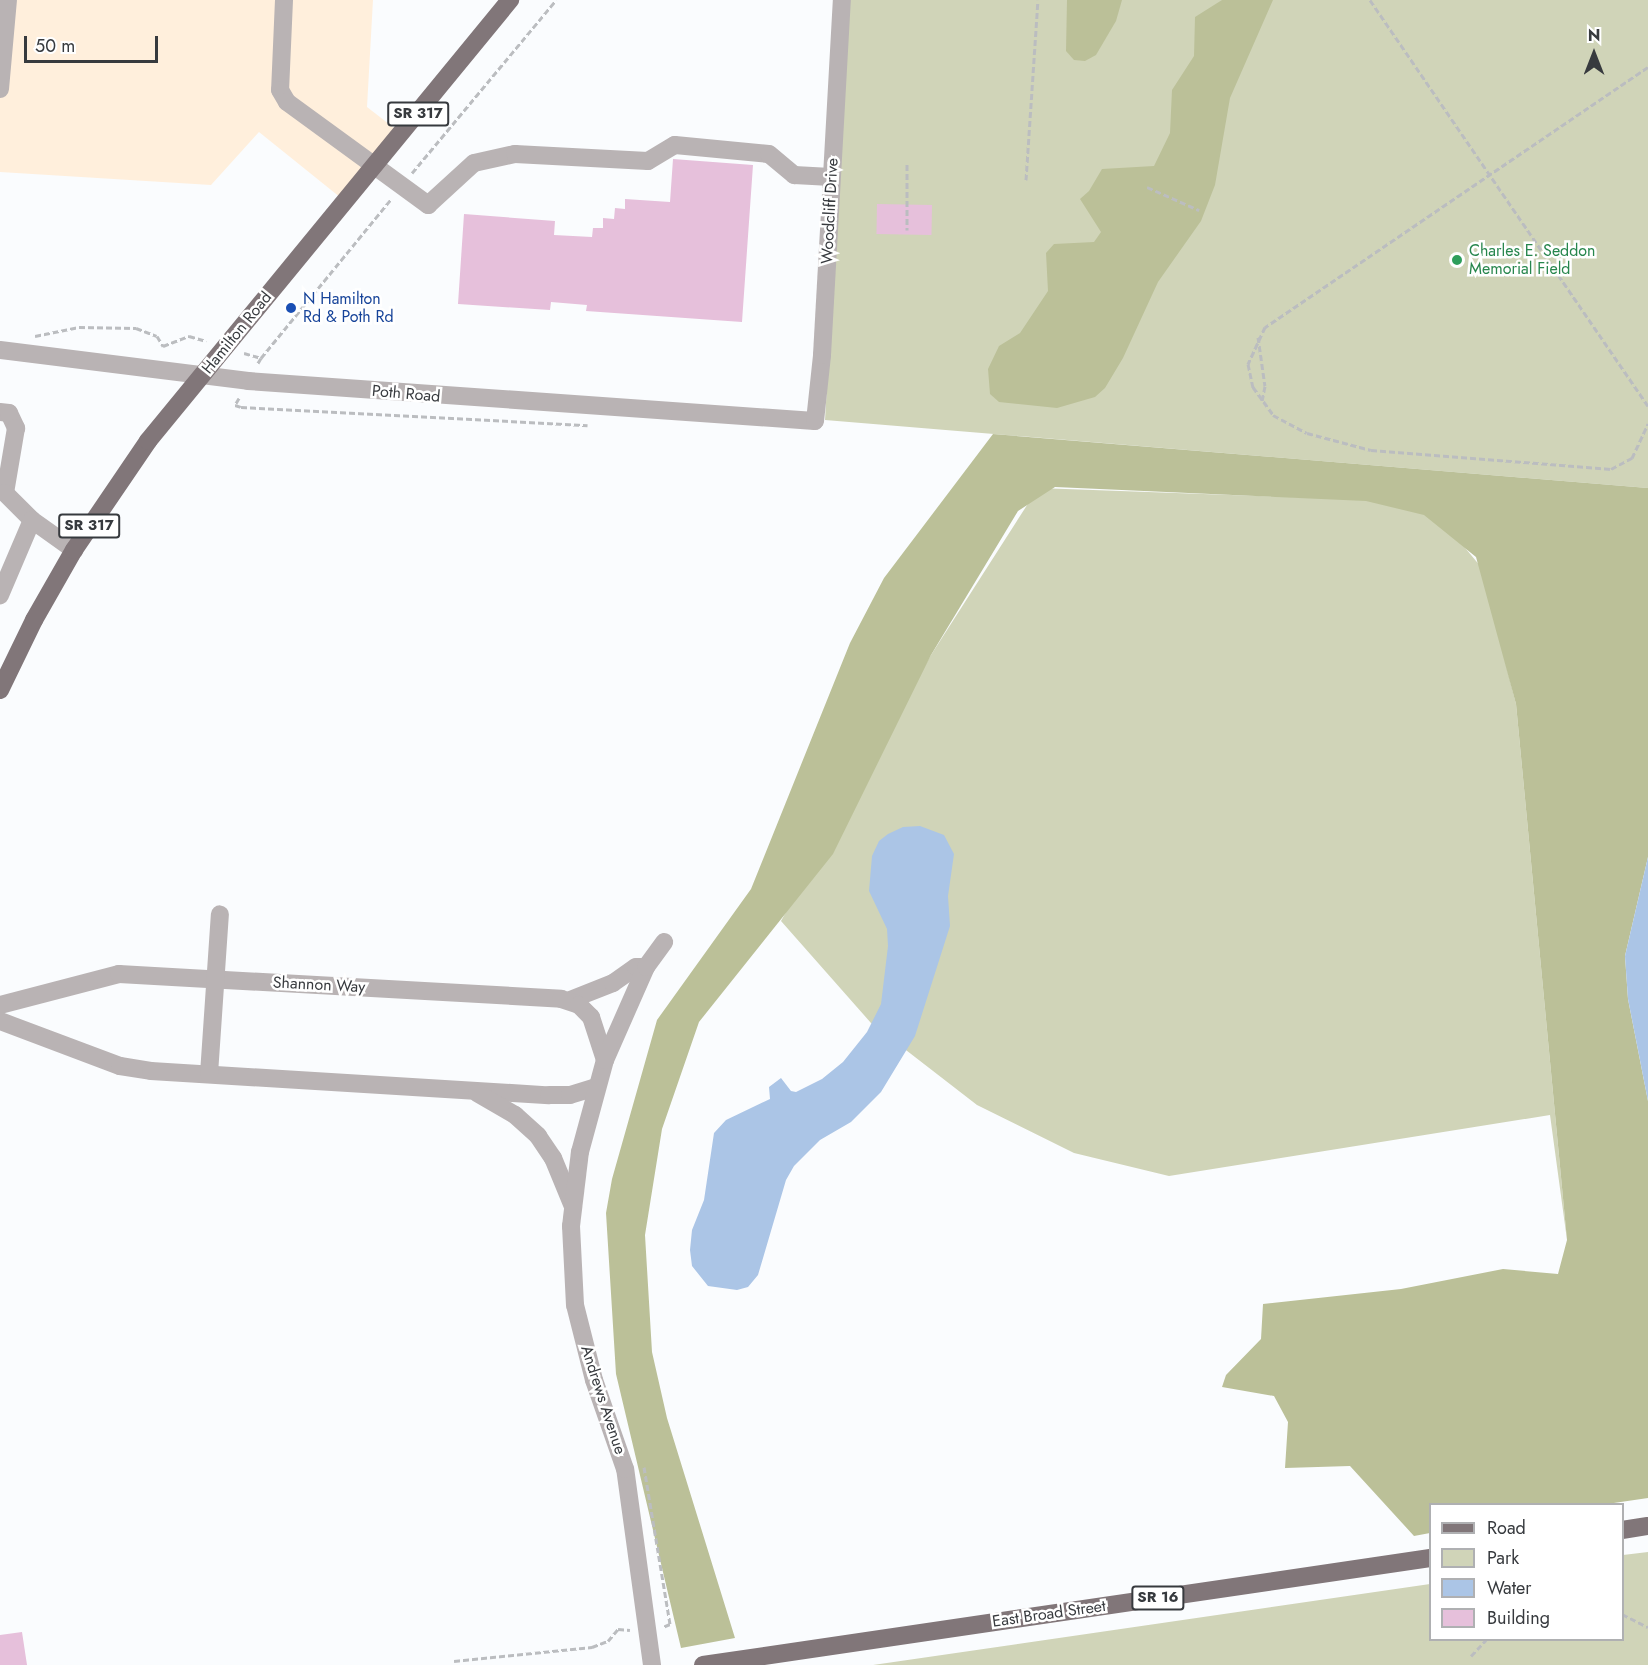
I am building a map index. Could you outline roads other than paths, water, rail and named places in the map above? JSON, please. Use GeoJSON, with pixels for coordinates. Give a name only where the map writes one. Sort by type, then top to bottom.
{"type":"FeatureCollection","features":[{"type":"Feature","properties":{"kind":"main road","name":"Hamilton Road"},"geometry":{"type":"LineString","coordinates":[[0,690],[4,665],[74,550],[148,441],[510,0]]}},
{"type":"Feature","properties":{"kind":"main road"},"geometry":{"type":"LineString","coordinates":[[1624,1530],[1648,1526]]}},
{"type":"Feature","properties":{"kind":"main road","name":"East Broad Street"},"geometry":{"type":"LineString","coordinates":[[703,1665],[1429,1558]]}},
{"type":"Feature","properties":{"kind":"street"},"geometry":{"type":"LineString","coordinates":[[0,88],[8,0]]}},
{"type":"Feature","properties":{"kind":"street"},"geometry":{"type":"LineString","coordinates":[[284,0],[280,90],[287,102],[376,165],[428,206],[474,163],[515,154],[648,161],[675,145],[769,154],[794,175],[831,177]]}},
{"type":"Feature","properties":{"kind":"street","name":"Woodcliff Drive"},"geometry":{"type":"LineString","coordinates":[[815,421],[819,407],[842,0]]}},
{"type":"Feature","properties":{"kind":"street","name":"Poth Road"},"geometry":{"type":"LineString","coordinates":[[0,350],[201,377],[456,398],[815,421]]}},
{"type":"Feature","properties":{"kind":"street"},"geometry":{"type":"LineString","coordinates":[[0,412],[9,413],[15,428],[5,493],[32,519],[74,550]]}},
{"type":"Feature","properties":{"kind":"street"},"geometry":{"type":"LineString","coordinates":[[0,596],[32,519]]}},
{"type":"Feature","properties":{"kind":"street"},"geometry":{"type":"LineString","coordinates":[[210,1074],[220,914]]}},
{"type":"Feature","properties":{"kind":"street","name":"Andrews Avenue"},"geometry":{"type":"LineString","coordinates":[[651,1665],[625,1469],[594,1380],[575,1305],[572,1204],[596,1087],[605,1060],[646,967],[664,942]]}},
{"type":"Feature","properties":{"kind":"street"},"geometry":{"type":"LineString","coordinates":[[605,1060],[591,1017],[570,1000],[613,983],[636,967],[646,967]]}},
{"type":"Feature","properties":{"kind":"street","name":"Shannon Way"},"geometry":{"type":"LineString","coordinates":[[0,1005],[118,974],[570,1000]]}},
{"type":"Feature","properties":{"kind":"street"},"geometry":{"type":"LineString","coordinates":[[0,1021],[120,1066],[210,1074],[560,1095],[596,1087]]}},
{"type":"Feature","properties":{"kind":"street"},"geometry":{"type":"LineString","coordinates":[[471,1090],[508,1110],[538,1136],[553,1158],[572,1204]]}},
{"type":"Feature","properties":{"kind":"water"},"geometry":{"type":"Polygon","coordinates":[[[920,826],[944,835],[954,854],[948,896],[950,926],[915,1036],[881,1092],[851,1122],[820,1140],[794,1166],[786,1180],[758,1275],[748,1287],[737,1290],[708,1286],[692,1266],[690,1250],[692,1230],[704,1200],[714,1133],[726,1120],[770,1099],[769,1087],[781,1078],[791,1091],[796,1092],[822,1079],[843,1062],[867,1032],[881,1004],[888,946],[887,929],[869,891],[872,856],[879,841],[888,834],[903,827],[920,826]]]}},
{"type":"Feature","properties":{"kind":"water"},"geometry":{"type":"Polygon","coordinates":[[[1648,857],[1648,1101],[1628,999],[1625,956],[1648,857]]]}},
{"type":"Feature","properties":{"kind":"place","name":"Charles E. Seddon Memorial Field"},"geometry":{"type":"Point","coordinates":[1457,260]}},
{"type":"Feature","properties":{"kind":"place","name":"N Hamilton Rd & Poth Rd"},"geometry":{"type":"Point","coordinates":[291,308]}}]}
